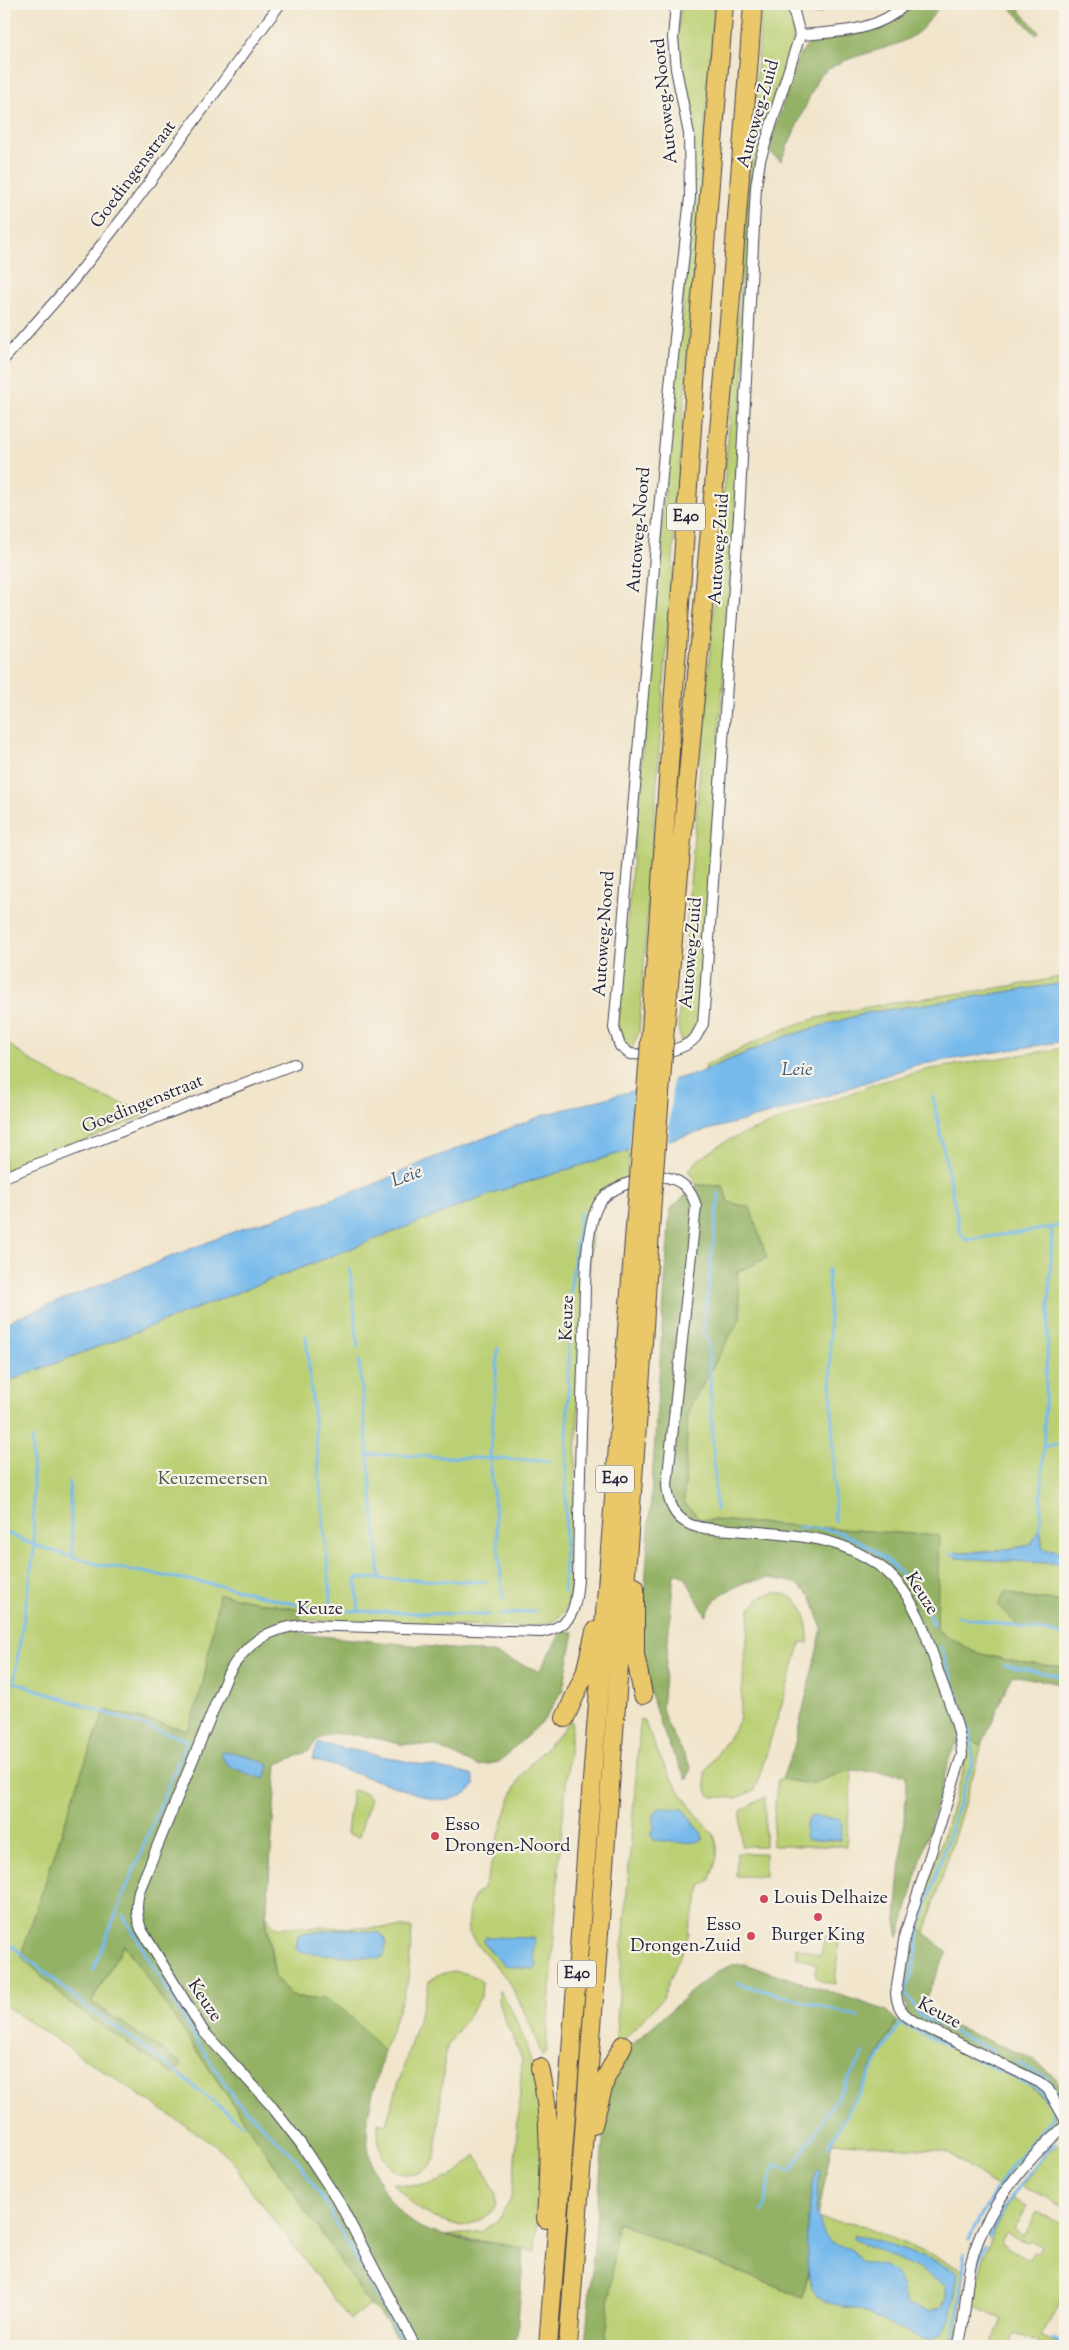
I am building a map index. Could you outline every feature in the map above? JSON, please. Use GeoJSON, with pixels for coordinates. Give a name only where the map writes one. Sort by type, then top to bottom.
{"type":"FeatureCollection","features":[{"type":"Feature","properties":{"kind":"highway","name":"E40"},"geometry":{"type":"LineString","coordinates":[[658,1029],[700,310],[724,4]]}},
{"type":"Feature","properties":{"kind":"highway","name":"E40"},"geometry":{"type":"LineString","coordinates":[[548,2346],[605,1602],[644,1201],[658,1029],[730,309],[753,4]]}},
{"type":"Feature","properties":{"kind":"highway","name":"E40"},"geometry":{"type":"LineString","coordinates":[[568,2346],[634,1464],[644,1201]]}},
{"type":"Feature","properties":{"kind":"highway"},"geometry":{"type":"LineString","coordinates":[[634,1464],[636,1654],[643,1695]]}},
{"type":"Feature","properties":{"kind":"highway"},"geometry":{"type":"LineString","coordinates":[[565,1718],[585,1673],[597,1623],[605,1602]]}},
{"type":"Feature","properties":{"kind":"highway"},"geometry":{"type":"LineString","coordinates":[[581,2164],[606,2077],[623,2046]]}},
{"type":"Feature","properties":{"kind":"highway"},"geometry":{"type":"LineString","coordinates":[[540,2068],[546,2100],[550,2148],[542,2284],[543,2346]]}},
{"type":"Feature","properties":{"kind":"street","name":"Goedingenstraat"},"geometry":{"type":"LineString","coordinates":[[4,359],[72,282],[132,206],[280,4]]}},
{"type":"Feature","properties":{"kind":"street","name":"Autoweg-Noord"},"geometry":{"type":"LineString","coordinates":[[630,1054],[620,1046],[614,1028],[669,395],[690,197],[689,134],[676,69],[673,38],[676,4]]}},
{"type":"Feature","properties":{"kind":"street"},"geometry":{"type":"LineString","coordinates":[[792,4],[800,35],[844,32],[870,26],[886,19],[906,4]]}},
{"type":"Feature","properties":{"kind":"street","name":"Autoweg-Zuid"},"geometry":{"type":"LineString","coordinates":[[630,1054],[667,1051],[683,1046],[694,1038],[703,1024],[738,525],[756,187],[760,160],[800,35]]}},
{"type":"Feature","properties":{"kind":"street","name":"Goedingenstraat"},"geometry":{"type":"LineString","coordinates":[[4,1177],[294,1064]]}},
{"type":"Feature","properties":{"kind":"street","name":"Keuze"},"geometry":{"type":"LineString","coordinates":[[415,2346],[338,2202],[288,2126],[210,2040],[194,2018],[148,1945],[137,1918],[136,1905],[228,1674],[248,1646],[261,1636],[287,1626],[303,1625],[541,1632],[551,1630],[568,1620],[573,1613],[578,1580],[585,1300],[590,1234],[594,1216],[605,1196],[613,1190],[636,1181],[664,1177],[682,1183],[693,1195],[696,1206],[667,1485],[668,1497],[672,1508],[678,1517],[696,1527],[808,1537],[841,1544],[866,1557],[887,1572],[902,1588],[924,1630],[958,1734],[962,1755],[905,1934],[896,1993],[897,2002],[907,2017],[915,2022],[1039,2082],[1052,2094],[1065,2119]]}},
{"type":"Feature","properties":{"kind":"street"},"geometry":{"type":"LineString","coordinates":[[958,2346],[964,2328],[972,2259],[983,2230],[1006,2192],[1030,2158],[1064,2130]]}},
{"type":"Feature","properties":{"kind":"green space"},"geometry":{"type":"Polygon","coordinates":[[[681,4],[715,4],[639,1032],[631,1050],[624,1043],[618,1028],[673,395],[694,197],[677,38],[681,4]]]}},
{"type":"Feature","properties":{"kind":"green space"},"geometry":{"type":"Polygon","coordinates":[[[762,4],[788,4],[795,34],[756,159],[735,515],[699,1022],[691,1035],[681,1042],[678,1026],[739,309],[762,4]]]}},
{"type":"Feature","properties":{"kind":"green space"},"geometry":{"type":"Polygon","coordinates":[[[803,4],[823,4],[821,13],[809,15],[803,4]]]}},
{"type":"Feature","properties":{"kind":"green space"},"geometry":{"type":"Polygon","coordinates":[[[914,4],[941,4],[925,25],[913,36],[889,47],[839,63],[818,78],[781,161],[768,151],[798,57],[811,41],[857,34],[890,22],[914,4]]]}},
{"type":"Feature","properties":{"kind":"green space"},"geometry":{"type":"Polygon","coordinates":[[[1007,4],[1014,4],[1039,32],[1036,35],[1007,4]]]}},
{"type":"Feature","properties":{"kind":"green space"},"geometry":{"type":"Polygon","coordinates":[[[1065,976],[1065,983],[866,1013],[784,1037],[705,1070],[706,1065],[759,1040],[799,1023],[814,1019],[908,1000],[1065,976]]]}},
{"type":"Feature","properties":{"kind":"green space"},"geometry":{"type":"Polygon","coordinates":[[[4,1040],[36,1064],[73,1084],[150,1113],[4,1175],[4,1040]]]}},
{"type":"Feature","properties":{"kind":"green space"},"geometry":{"type":"Polygon","coordinates":[[[1065,1048],[1065,1551],[1043,1549],[1040,1528],[1031,1545],[989,1552],[956,1552],[957,1558],[1065,1564],[1065,1602],[1026,1598],[1006,1591],[1019,1627],[1065,1635],[1065,1667],[1059,1667],[1016,1662],[974,1652],[937,1630],[938,1536],[700,1519],[684,1502],[688,1411],[740,1317],[737,1272],[728,1202],[723,1186],[697,1185],[688,1170],[698,1160],[728,1140],[877,1083],[930,1069],[1065,1048]]]}},
{"type":"Feature","properties":{"kind":"green space","name":"Keuzemeersen"},"geometry":{"type":"Polygon","coordinates":[[[630,1150],[627,1180],[603,1191],[594,1205],[579,1393],[570,1596],[564,1611],[550,1622],[528,1627],[299,1620],[300,1610],[220,1594],[203,1684],[188,1731],[105,1711],[82,1771],[21,1956],[182,2064],[92,2002],[124,1944],[370,2305],[350,2320],[244,2181],[234,2163],[215,2145],[4,2005],[4,1383],[499,1191],[630,1150]]]}},
{"type":"Feature","properties":{"kind":"green space"},"geometry":{"type":"Polygon","coordinates":[[[697,1185],[723,1186],[728,1202],[750,1207],[767,1258],[737,1272],[741,1317],[688,1411],[684,1502],[700,1519],[939,1536],[937,1630],[974,1652],[1016,1662],[1065,1667],[1065,1685],[1012,1675],[982,1745],[966,1738],[955,1746],[950,1756],[899,1938],[896,1921],[907,1784],[905,1774],[850,1770],[810,1784],[782,1779],[795,1744],[822,1628],[812,1597],[795,1583],[771,1578],[745,1582],[722,1594],[712,1604],[706,1616],[685,1577],[674,1573],[662,1708],[666,1722],[691,1767],[687,1780],[670,1748],[653,1702],[641,1649],[670,1209],[697,1185]]]}},
{"type":"Feature","properties":{"kind":"green space"},"geometry":{"type":"Polygon","coordinates":[[[1006,1591],[1026,1598],[1065,1602],[1065,1635],[1019,1627],[998,1605],[1006,1591]]]}},
{"type":"Feature","properties":{"kind":"green space"},"geometry":{"type":"Polygon","coordinates":[[[776,1592],[793,1599],[803,1610],[806,1617],[808,1643],[801,1642],[755,1790],[736,1798],[713,1797],[708,1794],[706,1789],[705,1772],[739,1722],[750,1609],[762,1596],[776,1592]]]}},
{"type":"Feature","properties":{"kind":"green space"},"geometry":{"type":"Polygon","coordinates":[[[219,1594],[300,1610],[300,1634],[493,1653],[539,1671],[562,1631],[574,1632],[563,1689],[545,1719],[499,1762],[478,1766],[435,1746],[400,1744],[371,1737],[332,1733],[317,1740],[309,1751],[277,1764],[266,1922],[275,1977],[290,1994],[297,1998],[324,1999],[345,2011],[384,2051],[373,2092],[367,2133],[368,2146],[375,2172],[396,2208],[416,2225],[445,2236],[524,2249],[516,2346],[401,2346],[387,2322],[370,2305],[124,1944],[92,2002],[182,2064],[174,2075],[73,2006],[21,1956],[82,1771],[105,1710],[188,1730],[203,1684],[219,1594]]]}},
{"type":"Feature","properties":{"kind":"green space"},"geometry":{"type":"Polygon","coordinates":[[[642,1719],[665,1767],[681,1794],[713,1834],[716,1840],[717,1852],[709,1882],[702,1885],[688,1930],[689,1934],[662,1999],[615,2047],[640,1723],[642,1719]]]}},
{"type":"Feature","properties":{"kind":"green space"},"geometry":{"type":"Polygon","coordinates":[[[569,1721],[572,1722],[560,1848],[546,2052],[542,2055],[517,1998],[503,1974],[470,1935],[468,1921],[472,1900],[484,1886],[505,1813],[517,1785],[529,1765],[559,1735],[569,1721]]]}},
{"type":"Feature","properties":{"kind":"green space"},"geometry":{"type":"Polygon","coordinates":[[[966,1738],[982,1745],[925,1933],[916,1925],[962,1775],[967,1751],[966,1738]]]}},
{"type":"Feature","properties":{"kind":"green space"},"geometry":{"type":"Polygon","coordinates":[[[850,1770],[852,1778],[846,1846],[772,1846],[777,1781],[782,1779],[810,1784],[850,1770]]]}},
{"type":"Feature","properties":{"kind":"green space"},"geometry":{"type":"Polygon","coordinates":[[[352,1790],[366,1793],[370,1798],[359,1837],[347,1834],[352,1790]]]}},
{"type":"Feature","properties":{"kind":"green space"},"geometry":{"type":"Polygon","coordinates":[[[765,1797],[765,1846],[741,1846],[741,1811],[765,1797]]]}},
{"type":"Feature","properties":{"kind":"green space"},"geometry":{"type":"Polygon","coordinates":[[[737,1853],[765,1853],[765,1876],[736,1876],[737,1853]]]}},
{"type":"Feature","properties":{"kind":"green space"},"geometry":{"type":"Polygon","coordinates":[[[266,1916],[274,1926],[279,1927],[412,1928],[408,1981],[384,2051],[344,2011],[324,1999],[297,1998],[290,1994],[275,1977],[266,1916]]]}},
{"type":"Feature","properties":{"kind":"green space"},"geometry":{"type":"Polygon","coordinates":[[[916,1925],[947,1952],[919,2012],[1033,2059],[1056,2078],[1065,2096],[1065,2099],[1052,2110],[1047,2100],[1025,2083],[903,2021],[907,2009],[903,1991],[904,1977],[916,1925]]]}},
{"type":"Feature","properties":{"kind":"green space"},"geometry":{"type":"Polygon","coordinates":[[[826,1936],[839,1940],[835,1984],[823,1982],[816,1977],[817,1964],[796,1957],[796,1947],[820,1955],[826,1936]]]}},
{"type":"Feature","properties":{"kind":"green space"},"geometry":{"type":"Polygon","coordinates":[[[745,1964],[885,2010],[897,2021],[832,2142],[803,2298],[617,2222],[605,2346],[585,2346],[606,2108],[612,2073],[626,2050],[694,1989],[718,1971],[732,1965],[745,1964]]]}},
{"type":"Feature","properties":{"kind":"green space"},"geometry":{"type":"Polygon","coordinates":[[[453,1971],[465,1973],[479,1979],[482,1982],[481,1997],[448,2045],[445,2053],[435,2159],[422,2171],[415,2174],[407,2174],[393,2168],[382,2154],[378,2122],[386,2124],[430,1981],[437,1975],[453,1971]]]}},
{"type":"Feature","properties":{"kind":"green space"},"geometry":{"type":"Polygon","coordinates":[[[499,1990],[518,2024],[532,2065],[543,2127],[543,2159],[535,2252],[508,2245],[446,2236],[483,2231],[498,2220],[510,2201],[513,2189],[522,2061],[501,2009],[499,1990]]]}},
{"type":"Feature","properties":{"kind":"green space"},"geometry":{"type":"Polygon","coordinates":[[[897,2021],[914,2026],[1025,2083],[1047,2100],[1059,2123],[1030,2151],[1002,2191],[946,2151],[832,2142],[897,2021]]]}},
{"type":"Feature","properties":{"kind":"green space"},"geometry":{"type":"Polygon","coordinates":[[[1065,2144],[1065,2208],[1022,2186],[1046,2154],[1052,2149],[1065,2144]]]}},
{"type":"Feature","properties":{"kind":"green space"},"geometry":{"type":"Polygon","coordinates":[[[476,2155],[496,2193],[494,2209],[481,2221],[461,2226],[434,2218],[419,2210],[395,2186],[394,2183],[428,2184],[452,2176],[476,2155]]]}},
{"type":"Feature","properties":{"kind":"green space"},"geometry":{"type":"Polygon","coordinates":[[[1013,2199],[1026,2206],[1013,2229],[1024,2236],[1037,2212],[1065,2225],[1065,2295],[1041,2336],[1063,2346],[1038,2346],[1039,2343],[1015,2333],[1010,2346],[991,2346],[1002,2319],[975,2307],[979,2277],[986,2250],[1013,2199]],[[1005,2234],[1000,2243],[1029,2259],[1033,2252],[1037,2253],[1041,2246],[1030,2240],[1028,2242],[1005,2234]]]}},
{"type":"Feature","properties":{"kind":"green space"},"geometry":{"type":"Polygon","coordinates":[[[818,2219],[862,2225],[965,2270],[958,2334],[953,2346],[605,2346],[616,2222],[803,2298],[818,2219]]]}},
{"type":"Feature","properties":{"kind":"water","name":"Leie"},"geometry":{"type":"Polygon","coordinates":[[[1065,983],[1065,1041],[916,1065],[785,1110],[630,1150],[499,1191],[4,1383],[4,1323],[241,1229],[368,1187],[430,1159],[544,1115],[698,1073],[784,1037],[866,1013],[1065,983]]]}},
{"type":"Feature","properties":{"kind":"water"},"geometry":{"type":"Polygon","coordinates":[[[1040,1527],[1043,1549],[1065,1551],[1065,1564],[956,1558],[956,1552],[989,1552],[1031,1545],[1040,1527]]]}},
{"type":"Feature","properties":{"kind":"water"},"geometry":{"type":"Polygon","coordinates":[[[318,1743],[468,1774],[472,1776],[475,1785],[466,1793],[456,1798],[432,1799],[312,1759],[318,1743]]]}},
{"type":"Feature","properties":{"kind":"water"},"geometry":{"type":"Polygon","coordinates":[[[220,1752],[245,1755],[269,1765],[265,1779],[245,1773],[226,1763],[220,1752]]]}},
{"type":"Feature","properties":{"kind":"water"},"geometry":{"type":"Polygon","coordinates":[[[660,1808],[683,1809],[701,1832],[703,1839],[686,1843],[654,1840],[651,1835],[654,1828],[653,1814],[660,1808]]]}},
{"type":"Feature","properties":{"kind":"water"},"geometry":{"type":"Polygon","coordinates":[[[811,1816],[839,1819],[842,1825],[840,1840],[808,1840],[805,1836],[805,1826],[811,1816]]]}},
{"type":"Feature","properties":{"kind":"water"},"geometry":{"type":"Polygon","coordinates":[[[347,1929],[380,1933],[386,1944],[383,1957],[299,1952],[296,1949],[298,1935],[302,1933],[347,1929]]]}},
{"type":"Feature","properties":{"kind":"water"},"geometry":{"type":"Polygon","coordinates":[[[486,1937],[534,1938],[533,1954],[537,1965],[535,1969],[504,1966],[483,1942],[486,1937]]]}},
{"type":"Feature","properties":{"kind":"water"},"geometry":{"type":"Polygon","coordinates":[[[818,2168],[820,2170],[816,2211],[825,2237],[831,2242],[851,2249],[860,2261],[885,2267],[895,2273],[907,2304],[930,2311],[942,2307],[946,2298],[946,2285],[915,2267],[853,2239],[854,2235],[868,2237],[951,2268],[958,2273],[951,2319],[940,2334],[929,2340],[913,2335],[866,2313],[819,2297],[813,2288],[807,2256],[808,2214],[814,2179],[818,2168]]]}},
{"type":"Feature","properties":{"kind":"pier"},"geometry":{"type":"Polygon","coordinates":[[[673,1077],[668,1143],[629,1153],[635,1088],[673,1077]]]}},
{"type":"Feature","properties":{"kind":"waterway"},"geometry":{"type":"LineString","coordinates":[[933,1096],[960,1232],[966,1240],[1052,1228]]}},
{"type":"Feature","properties":{"kind":"waterway"},"geometry":{"type":"LineString","coordinates":[[716,1510],[708,1337],[703,1334],[719,1193]]}},
{"type":"Feature","properties":{"kind":"waterway"},"geometry":{"type":"LineString","coordinates":[[564,1592],[570,1295],[580,1213]]}},
{"type":"Feature","properties":{"kind":"waterway"},"geometry":{"type":"LineString","coordinates":[[1040,1530],[1052,1227],[1065,1225]]}},
{"type":"Feature","properties":{"kind":"waterway"},"geometry":{"type":"LineString","coordinates":[[350,1269],[358,1347]]}},
{"type":"Feature","properties":{"kind":"waterway"},"geometry":{"type":"LineString","coordinates":[[828,1269],[835,1522]]}},
{"type":"Feature","properties":{"kind":"waterway"},"geometry":{"type":"LineString","coordinates":[[306,1336],[332,1611]]}},
{"type":"Feature","properties":{"kind":"waterway"},"geometry":{"type":"LineString","coordinates":[[498,1348],[490,1459],[503,1599]]}},
{"type":"Feature","properties":{"kind":"waterway"},"geometry":{"type":"LineString","coordinates":[[359,1361],[380,1579]]}},
{"type":"Feature","properties":{"kind":"waterway"},"geometry":{"type":"LineString","coordinates":[[32,1439],[34,1550],[14,1682],[187,1740],[93,1970]]}},
{"type":"Feature","properties":{"kind":"waterway"},"geometry":{"type":"LineString","coordinates":[[1044,1447],[1065,1442]]}},
{"type":"Feature","properties":{"kind":"waterway"},"geometry":{"type":"LineString","coordinates":[[368,1454],[550,1461]]}},
{"type":"Feature","properties":{"kind":"waterway"},"geometry":{"type":"LineString","coordinates":[[69,1482],[73,1557]]}},
{"type":"Feature","properties":{"kind":"waterway"},"geometry":{"type":"LineString","coordinates":[[799,1527],[836,1531],[871,1548],[897,1569],[908,1582],[918,1595],[934,1625]]}},
{"type":"Feature","properties":{"kind":"waterway"},"geometry":{"type":"LineString","coordinates":[[4,1532],[34,1545],[96,1564],[228,1587],[317,1610],[489,1615]]}},
{"type":"Feature","properties":{"kind":"waterway"},"geometry":{"type":"LineString","coordinates":[[951,1554],[960,1554]]}},
{"type":"Feature","properties":{"kind":"waterway"},"geometry":{"type":"LineString","coordinates":[[359,1611],[356,1578],[486,1582]]}},
{"type":"Feature","properties":{"kind":"waterway"},"geometry":{"type":"LineString","coordinates":[[501,1615],[535,1611]]}},
{"type":"Feature","properties":{"kind":"waterway"},"geometry":{"type":"LineString","coordinates":[[956,1616],[1065,1635]]}},
{"type":"Feature","properties":{"kind":"waterway"},"geometry":{"type":"LineString","coordinates":[[941,1647],[971,1736],[973,1759],[919,1930],[917,1953],[906,1992],[919,2015],[995,2052]]}},
{"type":"Feature","properties":{"kind":"waterway"},"geometry":{"type":"LineString","coordinates":[[1004,1665],[1065,1677]]}},
{"type":"Feature","properties":{"kind":"waterway"},"geometry":{"type":"LineString","coordinates":[[123,1915],[199,2044],[235,2099],[298,2161],[325,2203],[405,2346]]}},
{"type":"Feature","properties":{"kind":"waterway"},"geometry":{"type":"LineString","coordinates":[[4,1939],[86,2006],[148,2050],[243,2125]]}},
{"type":"Feature","properties":{"kind":"waterway"},"geometry":{"type":"LineString","coordinates":[[737,1983],[859,2017]]}},
{"type":"Feature","properties":{"kind":"waterway"},"geometry":{"type":"LineString","coordinates":[[828,2146],[900,2023],[1042,2091],[1053,2110],[1052,2118],[1011,2166],[990,2199],[969,2239]]}},
{"type":"Feature","properties":{"kind":"waterway"},"geometry":{"type":"LineString","coordinates":[[763,2212],[773,2167],[775,2164],[791,2171],[864,2054]]}},
{"type":"Feature","properties":{"kind":"waterway"},"geometry":{"type":"LineString","coordinates":[[1016,2062],[1046,2078],[1061,2098]]}},
{"type":"Feature","properties":{"kind":"waterway"},"geometry":{"type":"LineString","coordinates":[[989,2237],[1019,2187],[1056,2142]]}},
{"type":"Feature","properties":{"kind":"waterway"},"geometry":{"type":"LineString","coordinates":[[970,2315],[975,2273],[985,2245]]}},
{"type":"Feature","properties":{"kind":"waterway"},"geometry":{"type":"LineString","coordinates":[[949,2346],[958,2315],[965,2254]]}},
{"type":"Feature","properties":{"kind":"waterway"},"geometry":{"type":"LineString","coordinates":[[1053,2339],[1065,2344]]}},
{"type":"Feature","properties":{"kind":"place","name":"Esso Drongen-Noord"},"geometry":{"type":"Point","coordinates":[435,1836]}},
{"type":"Feature","properties":{"kind":"place","name":"Louis Delhaize"},"geometry":{"type":"Point","coordinates":[764,1899]}},
{"type":"Feature","properties":{"kind":"place","name":"Burger King"},"geometry":{"type":"Point","coordinates":[818,1917]}},
{"type":"Feature","properties":{"kind":"place","name":"Esso Drongen-Zuid"},"geometry":{"type":"Point","coordinates":[751,1936]}}]}
